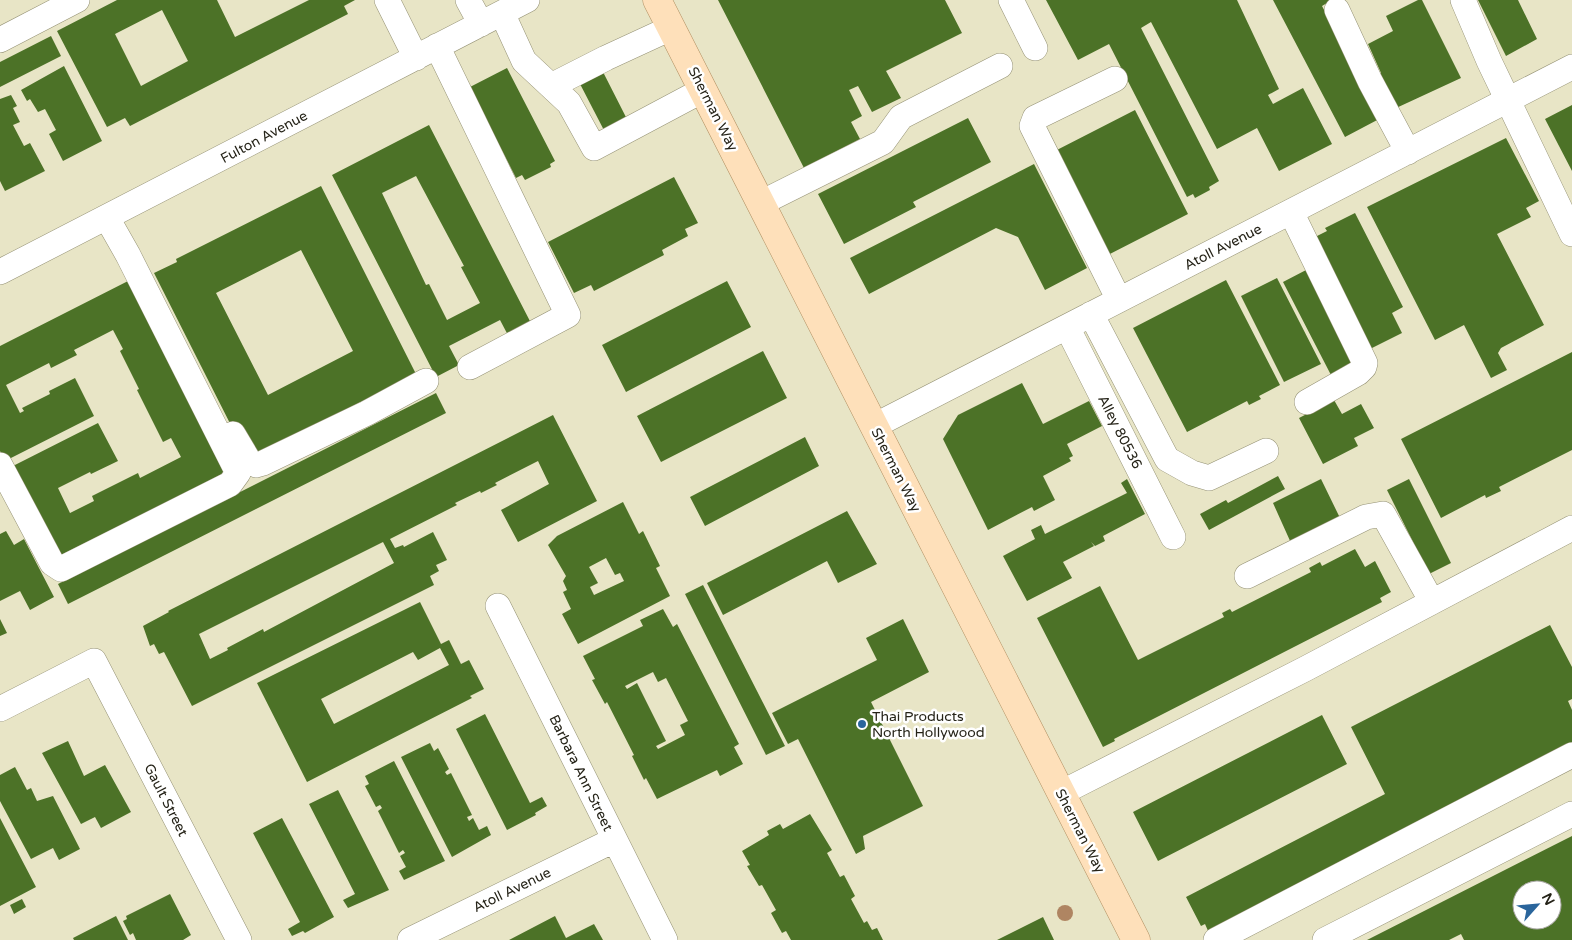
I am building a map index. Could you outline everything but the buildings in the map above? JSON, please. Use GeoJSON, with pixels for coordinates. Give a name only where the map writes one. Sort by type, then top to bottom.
{"type":"FeatureCollection","features":[{"type":"Feature","properties":{"kind":"main road","name":"Sherman Way"},"geometry":{"type":"LineString","coordinates":[[657,0],[1136,940]]}},
{"type":"Feature","properties":{"kind":"street"},"geometry":{"type":"LineString","coordinates":[[0,40],[77,0]]}},
{"type":"Feature","properties":{"kind":"street"},"geometry":{"type":"LineString","coordinates":[[387,0],[426,52],[568,315],[470,367]]}},
{"type":"Feature","properties":{"kind":"street"},"geometry":{"type":"LineString","coordinates":[[468,0],[492,18],[524,60],[569,103],[594,148],[703,90]]}},
{"type":"Feature","properties":{"kind":"street","name":"Fulton Avenue"},"geometry":{"type":"LineString","coordinates":[[0,272],[527,0]]}},
{"type":"Feature","properties":{"kind":"street"},"geometry":{"type":"LineString","coordinates":[[1011,0],[1036,48]]}},
{"type":"Feature","properties":{"kind":"street"},"geometry":{"type":"LineString","coordinates":[[1463,0],[1489,61],[1572,234]]}},
{"type":"Feature","properties":{"kind":"street"},"geometry":{"type":"LineString","coordinates":[[1337,10],[1370,81],[1408,152]]}},
{"type":"Feature","properties":{"kind":"street"},"geometry":{"type":"LineString","coordinates":[[551,86],[672,28]]}},
{"type":"Feature","properties":{"kind":"street"},"geometry":{"type":"LineString","coordinates":[[761,203],[883,142],[901,117],[1000,66]]}},
{"type":"Feature","properties":{"kind":"street","name":"Atoll Avenue"},"geometry":{"type":"LineString","coordinates":[[874,426],[1572,67]]}},
{"type":"Feature","properties":{"kind":"street"},"geometry":{"type":"LineString","coordinates":[[1115,79],[1035,118],[1032,126],[1119,300]]}},
{"type":"Feature","properties":{"kind":"street"},"geometry":{"type":"LineString","coordinates":[[1291,212],[1364,363],[1364,367],[1358,373],[1307,402]]}},
{"type":"Feature","properties":{"kind":"street"},"geometry":{"type":"LineString","coordinates":[[111,216],[149,272],[210,393],[249,461],[256,465],[367,413],[426,381]]}},
{"type":"Feature","properties":{"kind":"street"},"geometry":{"type":"LineString","coordinates":[[0,465],[52,563],[61,569],[230,484],[238,473],[128,255],[111,216]]}},
{"type":"Feature","properties":{"kind":"street"},"geometry":{"type":"LineString","coordinates":[[1091,314],[1167,459],[1192,473],[1209,478],[1266,451]]}},
{"type":"Feature","properties":{"kind":"street","name":"Alley 80536"},"geometry":{"type":"LineString","coordinates":[[1067,326],[1173,536]]}},
{"type":"Feature","properties":{"kind":"street"},"geometry":{"type":"LineString","coordinates":[[1248,576],[1366,517],[1383,514],[1432,602]]}},
{"type":"Feature","properties":{"kind":"street"},"geometry":{"type":"LineString","coordinates":[[1061,793],[1572,528]]}},
{"type":"Feature","properties":{"kind":"street","name":"Barbara Ann Street"},"geometry":{"type":"LineString","coordinates":[[498,606],[665,940]]}},
{"type":"Feature","properties":{"kind":"street","name":"Gault Street"},"geometry":{"type":"LineString","coordinates":[[0,709],[94,661],[239,940]]}},
{"type":"Feature","properties":{"kind":"street"},"geometry":{"type":"LineString","coordinates":[[1216,940],[1572,755]]}},
{"type":"Feature","properties":{"kind":"street"},"geometry":{"type":"LineString","coordinates":[[1325,940],[1572,814]]}},
{"type":"Feature","properties":{"kind":"street","name":"Atoll Avenue"},"geometry":{"type":"LineString","coordinates":[[410,940],[451,931],[614,840]]}},
{"type":"Feature","properties":{"kind":"place","name":"Thai Products North Hollywood"},"geometry":{"type":"Point","coordinates":[862,724]}}]}
